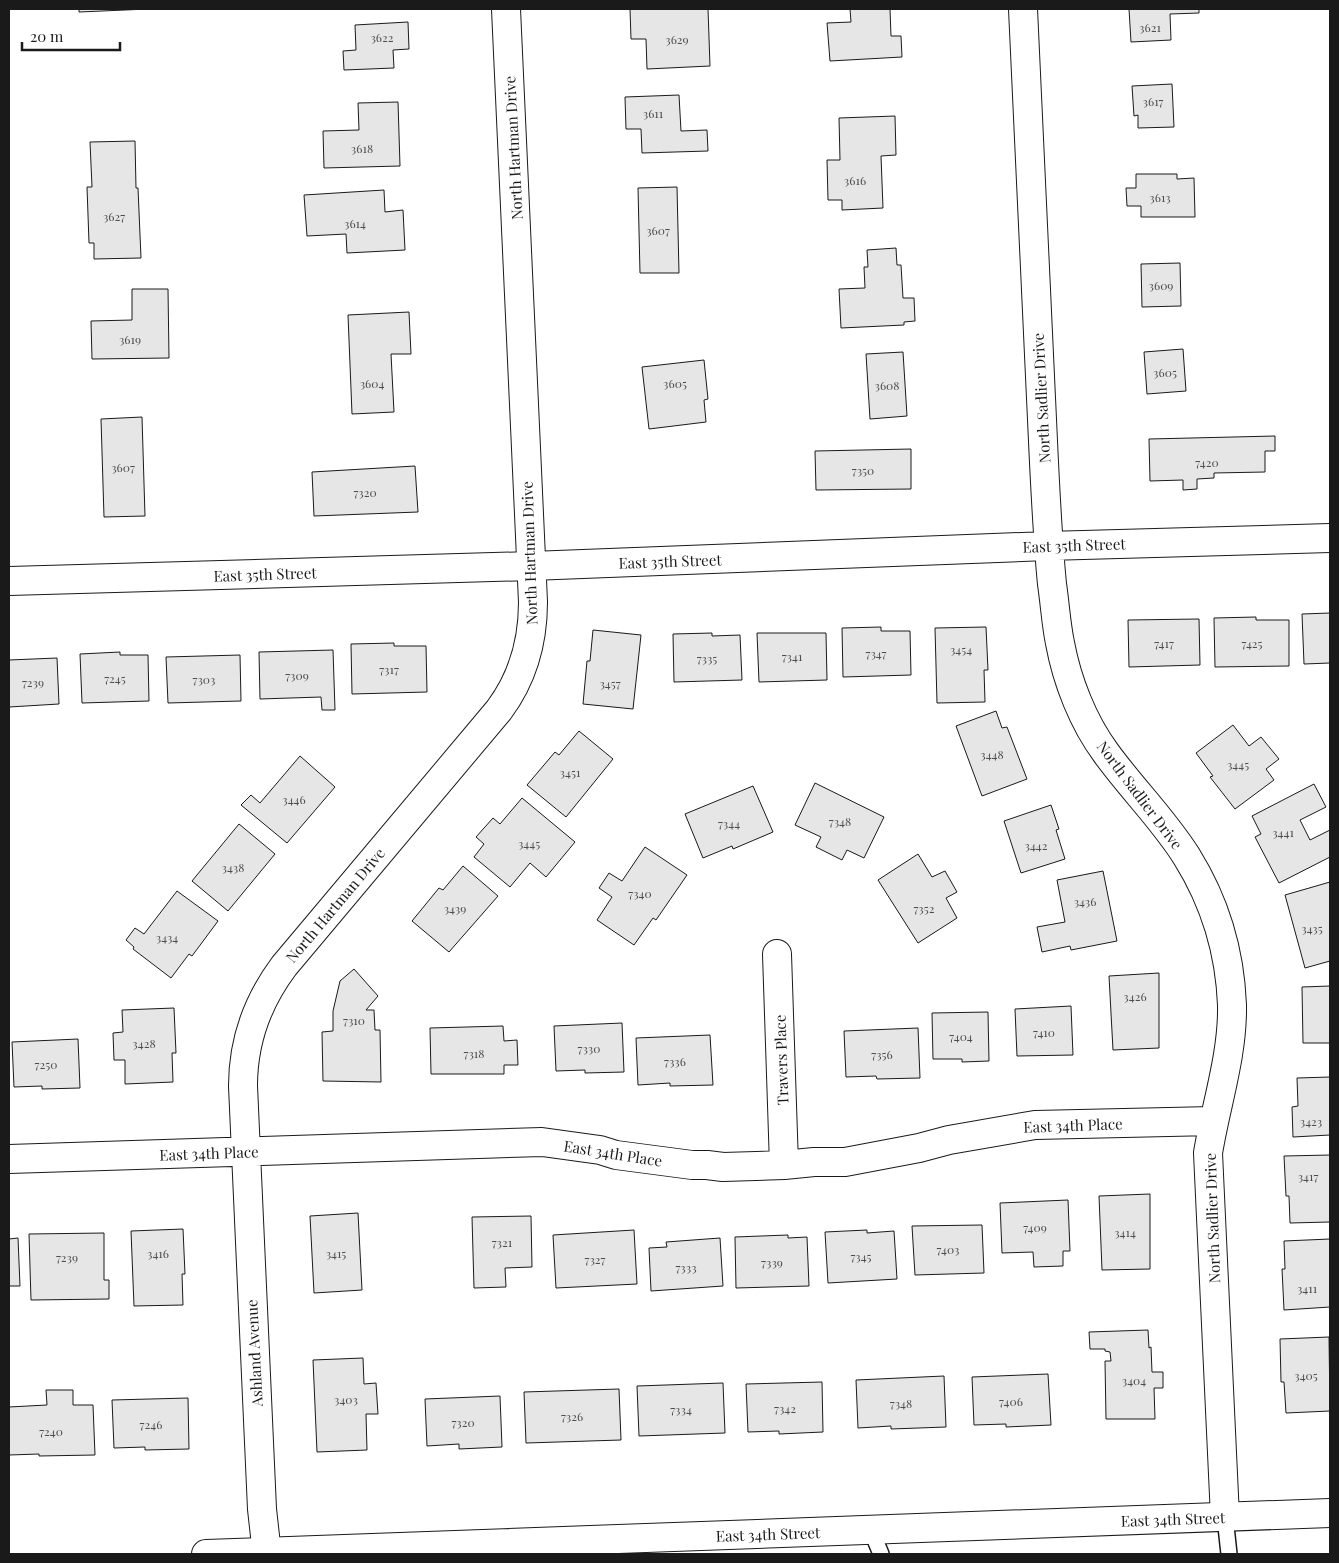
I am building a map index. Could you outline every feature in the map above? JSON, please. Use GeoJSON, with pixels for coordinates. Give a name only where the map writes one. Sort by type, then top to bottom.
{"type":"FeatureCollection","features":[{"type":"Feature","properties":{"kind":"street","name":"North Hartman Drive"},"geometry":{"type":"LineString","coordinates":[[245,1152],[242,1086],[243,1062],[250,1030],[266,993],[284,966],[506,700],[518,678],[530,641],[532,615],[531,566],[506,9]]}},
{"type":"Feature","properties":{"kind":"street","name":"North Sadlier Drive"},"geometry":{"type":"LineString","coordinates":[[1023,9],[1047,546],[1060,643],[1067,672],[1084,715],[1107,754],[1168,830],[1186,856],[1208,897],[1223,943],[1231,989],[1232,1021],[1229,1052],[1213,1121],[1208,1153],[1225,1517]]}},
{"type":"Feature","properties":{"kind":"street","name":"East 35th Street"},"geometry":{"type":"LineString","coordinates":[[9,581],[531,566],[1047,546],[1330,538]]}},
{"type":"Feature","properties":{"kind":"street","name":"Travers Place"},"geometry":{"type":"LineString","coordinates":[[777,954],[784,1165]]}},
{"type":"Feature","properties":{"kind":"street","name":"East 34th Place"},"geometry":{"type":"LineString","coordinates":[[9,1159],[542,1142],[600,1150],[616,1155],[723,1167],[845,1162],[919,1148],[949,1140],[1035,1125],[1213,1121]]}},
{"type":"Feature","properties":{"kind":"street","name":"Ashland Avenue"},"geometry":{"type":"LineString","coordinates":[[245,1152],[262,1509],[267,1553]]}},
{"type":"Feature","properties":{"kind":"street","name":"East 34th Street"},"geometry":{"type":"LineString","coordinates":[[206,1554],[876,1542],[1225,1517],[1330,1513]]}},
{"type":"Feature","properties":{"kind":"lane"},"geometry":{"type":"LineString","coordinates":[[1225,1517],[1229,1554]]}},
{"type":"Feature","properties":{"kind":"building"},"geometry":{"type":"Polygon","coordinates":[[[79,9],[148,9],[79,12],[79,9]]]}},
{"type":"Feature","properties":{"kind":"building"},"geometry":{"type":"Polygon","coordinates":[[[630,9],[708,9],[710,66],[647,69],[646,39],[631,39],[630,9]]]}},
{"type":"Feature","properties":{"kind":"building"},"geometry":{"type":"Polygon","coordinates":[[[850,9],[890,9],[891,36],[901,36],[902,57],[830,61],[827,23],[851,22],[850,9]]]}},
{"type":"Feature","properties":{"kind":"building"},"geometry":{"type":"Polygon","coordinates":[[[1129,9],[1199,9],[1199,13],[1170,14],[1171,40],[1131,42],[1129,9]]]}},
{"type":"Feature","properties":{"kind":"building"},"geometry":{"type":"Polygon","coordinates":[[[408,22],[409,49],[393,50],[394,68],[344,70],[343,51],[356,50],[355,25],[408,22]]]}},
{"type":"Feature","properties":{"kind":"building"},"geometry":{"type":"Polygon","coordinates":[[[1172,84],[1174,127],[1138,128],[1138,115],[1134,116],[1132,86],[1172,84]]]}},
{"type":"Feature","properties":{"kind":"building"},"geometry":{"type":"Polygon","coordinates":[[[679,95],[681,131],[707,130],[708,151],[642,153],[641,129],[626,129],[625,97],[679,95]]]}},
{"type":"Feature","properties":{"kind":"building"},"geometry":{"type":"Polygon","coordinates":[[[398,102],[400,166],[324,168],[323,131],[359,130],[358,103],[398,102]]]}},
{"type":"Feature","properties":{"kind":"building"},"geometry":{"type":"Polygon","coordinates":[[[895,116],[896,155],[881,156],[883,208],[842,210],[842,200],[828,200],[827,160],[840,160],[839,118],[895,116]]]}},
{"type":"Feature","properties":{"kind":"building"},"geometry":{"type":"Polygon","coordinates":[[[135,141],[141,258],[94,259],[94,243],[89,243],[87,187],[92,187],[90,142],[135,141]]]}},
{"type":"Feature","properties":{"kind":"building"},"geometry":{"type":"Polygon","coordinates":[[[1136,174],[1177,174],[1177,179],[1194,178],[1195,217],[1141,217],[1141,206],[1127,206],[1126,188],[1136,188],[1136,174]]]}},
{"type":"Feature","properties":{"kind":"building"},"geometry":{"type":"Polygon","coordinates":[[[677,187],[679,273],[640,273],[638,188],[677,187]]]}},
{"type":"Feature","properties":{"kind":"building"},"geometry":{"type":"Polygon","coordinates":[[[384,190],[385,212],[403,210],[405,250],[347,253],[346,234],[307,236],[304,195],[384,190]]]}},
{"type":"Feature","properties":{"kind":"building"},"geometry":{"type":"Polygon","coordinates":[[[896,248],[897,265],[901,265],[903,298],[914,298],[915,321],[904,322],[904,325],[841,328],[839,289],[865,288],[864,267],[868,267],[867,250],[896,248]]]}},
{"type":"Feature","properties":{"kind":"building"},"geometry":{"type":"Polygon","coordinates":[[[1180,263],[1181,306],[1142,307],[1141,264],[1180,263]]]}},
{"type":"Feature","properties":{"kind":"building"},"geometry":{"type":"Polygon","coordinates":[[[132,289],[168,289],[169,358],[92,359],[91,321],[132,320],[132,289]]]}},
{"type":"Feature","properties":{"kind":"building"},"geometry":{"type":"Polygon","coordinates":[[[409,312],[411,354],[391,354],[394,412],[352,414],[348,315],[409,312]]]}},
{"type":"Feature","properties":{"kind":"building"},"geometry":{"type":"Polygon","coordinates":[[[1183,349],[1186,391],[1147,394],[1144,352],[1183,349]]]}},
{"type":"Feature","properties":{"kind":"building"},"geometry":{"type":"Polygon","coordinates":[[[903,352],[907,416],[870,419],[866,354],[903,352]]]}},
{"type":"Feature","properties":{"kind":"building"},"geometry":{"type":"Polygon","coordinates":[[[704,360],[708,399],[704,400],[706,422],[649,429],[642,367],[704,360]]]}},
{"type":"Feature","properties":{"kind":"building"},"geometry":{"type":"Polygon","coordinates":[[[142,417],[145,516],[104,517],[101,419],[142,417]]]}},
{"type":"Feature","properties":{"kind":"building"},"geometry":{"type":"Polygon","coordinates":[[[1275,436],[1275,451],[1265,451],[1265,472],[1214,473],[1214,478],[1197,479],[1197,489],[1183,490],[1183,480],[1150,481],[1149,439],[1275,436]]]}},
{"type":"Feature","properties":{"kind":"building"},"geometry":{"type":"Polygon","coordinates":[[[911,449],[911,489],[816,490],[815,451],[911,449]]]}},
{"type":"Feature","properties":{"kind":"building"},"geometry":{"type":"Polygon","coordinates":[[[415,466],[418,512],[314,516],[312,472],[415,466]]]}},
{"type":"Feature","properties":{"kind":"building"},"geometry":{"type":"Polygon","coordinates":[[[1330,613],[1330,663],[1304,664],[1302,614],[1330,613]]]}},
{"type":"Feature","properties":{"kind":"building"},"geometry":{"type":"Polygon","coordinates":[[[1256,617],[1256,620],[1289,620],[1289,666],[1215,667],[1214,618],[1256,617]]]}},
{"type":"Feature","properties":{"kind":"building"},"geometry":{"type":"Polygon","coordinates":[[[1199,619],[1200,665],[1129,667],[1128,620],[1199,619]]]}},
{"type":"Feature","properties":{"kind":"building"},"geometry":{"type":"Polygon","coordinates":[[[881,627],[881,631],[910,631],[911,675],[843,677],[842,628],[881,627]]]}},
{"type":"Feature","properties":{"kind":"building"},"geometry":{"type":"Polygon","coordinates":[[[986,627],[988,670],[984,670],[985,702],[937,703],[935,628],[986,627]]]}},
{"type":"Feature","properties":{"kind":"building"},"geometry":{"type":"Polygon","coordinates":[[[593,630],[641,635],[633,709],[583,704],[587,661],[590,661],[593,630]]]}},
{"type":"Feature","properties":{"kind":"building"},"geometry":{"type":"Polygon","coordinates":[[[712,633],[712,636],[740,635],[742,680],[674,682],[673,634],[712,633]]]}},
{"type":"Feature","properties":{"kind":"building"},"geometry":{"type":"Polygon","coordinates":[[[757,633],[826,633],[827,680],[759,682],[757,633]]]}},
{"type":"Feature","properties":{"kind":"building"},"geometry":{"type":"Polygon","coordinates":[[[394,643],[394,646],[426,646],[427,692],[352,694],[351,644],[394,643]]]}},
{"type":"Feature","properties":{"kind":"building"},"geometry":{"type":"Polygon","coordinates":[[[333,650],[335,710],[322,710],[321,697],[260,699],[259,652],[333,650]]]}},
{"type":"Feature","properties":{"kind":"building"},"geometry":{"type":"Polygon","coordinates":[[[120,652],[120,655],[148,655],[149,701],[82,703],[80,654],[120,652]]]}},
{"type":"Feature","properties":{"kind":"building"},"geometry":{"type":"Polygon","coordinates":[[[240,655],[241,701],[168,703],[166,657],[240,655]]]}},
{"type":"Feature","properties":{"kind":"building"},"geometry":{"type":"Polygon","coordinates":[[[57,658],[59,704],[9,707],[9,660],[57,658]]]}},
{"type":"Feature","properties":{"kind":"building"},"geometry":{"type":"Polygon","coordinates":[[[996,711],[1002,728],[1007,727],[1027,779],[982,796],[956,726],[996,711]]]}},
{"type":"Feature","properties":{"kind":"building"},"geometry":{"type":"Polygon","coordinates":[[[1233,725],[1249,746],[1261,737],[1279,759],[1266,769],[1274,780],[1235,809],[1210,777],[1213,776],[1196,753],[1233,725]]]}},
{"type":"Feature","properties":{"kind":"building"},"geometry":{"type":"Polygon","coordinates":[[[579,731],[613,759],[566,817],[527,785],[555,752],[559,755],[579,731]]]}},
{"type":"Feature","properties":{"kind":"building"},"geometry":{"type":"Polygon","coordinates":[[[300,756],[335,787],[287,843],[241,805],[251,795],[260,803],[300,756]]]}},
{"type":"Feature","properties":{"kind":"building"},"geometry":{"type":"Polygon","coordinates":[[[815,783],[884,817],[864,858],[847,850],[842,860],[816,847],[821,837],[795,825],[815,783]]]}},
{"type":"Feature","properties":{"kind":"building"},"geometry":{"type":"Polygon","coordinates":[[[1314,784],[1326,807],[1300,820],[1310,840],[1330,830],[1330,857],[1279,883],[1255,837],[1261,834],[1252,816],[1314,784]]]}},
{"type":"Feature","properties":{"kind":"building"},"geometry":{"type":"Polygon","coordinates":[[[753,786],[773,832],[733,849],[732,846],[703,858],[685,814],[753,786]]]}},
{"type":"Feature","properties":{"kind":"building"},"geometry":{"type":"Polygon","coordinates":[[[522,798],[575,842],[546,877],[530,863],[510,887],[474,857],[484,844],[476,837],[493,818],[500,824],[522,798]]]}},
{"type":"Feature","properties":{"kind":"building"},"geometry":{"type":"Polygon","coordinates":[[[1051,805],[1059,829],[1056,830],[1065,859],[1021,873],[1004,821],[1051,805]]]}},
{"type":"Feature","properties":{"kind":"building"},"geometry":{"type":"Polygon","coordinates":[[[239,824],[275,854],[228,911],[192,881],[239,824]]]}},
{"type":"Feature","properties":{"kind":"building"},"geometry":{"type":"Polygon","coordinates":[[[645,847],[687,875],[656,920],[653,918],[634,945],[597,920],[612,897],[599,888],[609,873],[622,881],[645,847]]]}},
{"type":"Feature","properties":{"kind":"building"},"geometry":{"type":"Polygon","coordinates":[[[918,854],[932,877],[945,871],[957,892],[946,898],[957,918],[918,943],[878,880],[918,854]]]}},
{"type":"Feature","properties":{"kind":"building"},"geometry":{"type":"Polygon","coordinates":[[[463,866],[498,896],[449,952],[412,921],[439,888],[443,890],[463,866]]]}},
{"type":"Feature","properties":{"kind":"building"},"geometry":{"type":"Polygon","coordinates":[[[1103,871],[1117,941],[1071,950],[1070,946],[1042,952],[1037,927],[1065,922],[1057,880],[1103,871]]]}},
{"type":"Feature","properties":{"kind":"building"},"geometry":{"type":"Polygon","coordinates":[[[1330,882],[1330,961],[1305,968],[1285,895],[1330,882]]]}},
{"type":"Feature","properties":{"kind":"building"},"geometry":{"type":"Polygon","coordinates":[[[177,891],[218,921],[192,956],[189,954],[171,978],[133,949],[134,947],[126,940],[135,928],[144,934],[177,891]]]}},
{"type":"Feature","properties":{"kind":"building"},"geometry":{"type":"Polygon","coordinates":[[[354,969],[378,996],[366,1010],[374,1010],[375,1030],[380,1030],[381,1082],[323,1081],[322,1032],[333,1031],[333,1011],[340,981],[354,969]]]}},
{"type":"Feature","properties":{"kind":"building"},"geometry":{"type":"Polygon","coordinates":[[[1159,973],[1159,1048],[1113,1050],[1109,976],[1159,973]]]}},
{"type":"Feature","properties":{"kind":"building"},"geometry":{"type":"Polygon","coordinates":[[[1330,986],[1330,1043],[1303,1043],[1302,987],[1330,986]]]}},
{"type":"Feature","properties":{"kind":"building"},"geometry":{"type":"Polygon","coordinates":[[[1071,1006],[1073,1055],[1017,1056],[1015,1009],[1071,1006]]]}},
{"type":"Feature","properties":{"kind":"building"},"geometry":{"type":"Polygon","coordinates":[[[174,1008],[176,1053],[172,1053],[173,1082],[125,1084],[125,1060],[114,1060],[113,1033],[123,1032],[122,1010],[174,1008]]]}},
{"type":"Feature","properties":{"kind":"building"},"geometry":{"type":"Polygon","coordinates":[[[988,1012],[989,1061],[962,1062],[962,1059],[933,1059],[932,1013],[988,1012]]]}},
{"type":"Feature","properties":{"kind":"building"},"geometry":{"type":"Polygon","coordinates":[[[622,1023],[624,1072],[585,1073],[585,1070],[556,1071],[554,1026],[622,1023]]]}},
{"type":"Feature","properties":{"kind":"building"},"geometry":{"type":"Polygon","coordinates":[[[503,1026],[504,1041],[517,1040],[518,1065],[504,1065],[504,1074],[431,1074],[430,1028],[503,1026]]]}},
{"type":"Feature","properties":{"kind":"building"},"geometry":{"type":"Polygon","coordinates":[[[918,1028],[920,1078],[877,1079],[876,1076],[846,1077],[844,1031],[918,1028]]]}},
{"type":"Feature","properties":{"kind":"building"},"geometry":{"type":"Polygon","coordinates":[[[710,1035],[713,1085],[670,1086],[670,1083],[638,1085],[636,1038],[710,1035]]]}},
{"type":"Feature","properties":{"kind":"building"},"geometry":{"type":"Polygon","coordinates":[[[78,1039],[80,1088],[42,1089],[42,1086],[14,1087],[12,1042],[78,1039]]]}},
{"type":"Feature","properties":{"kind":"building"},"geometry":{"type":"Polygon","coordinates":[[[1330,1077],[1330,1135],[1293,1137],[1292,1107],[1298,1106],[1297,1078],[1330,1077]]]}},
{"type":"Feature","properties":{"kind":"building"},"geometry":{"type":"Polygon","coordinates":[[[1330,1155],[1330,1222],[1290,1223],[1289,1196],[1286,1196],[1284,1156],[1330,1155]]]}},
{"type":"Feature","properties":{"kind":"building"},"geometry":{"type":"Polygon","coordinates":[[[1150,1194],[1150,1269],[1102,1270],[1099,1196],[1150,1194]]]}},
{"type":"Feature","properties":{"kind":"building"},"geometry":{"type":"Polygon","coordinates":[[[1068,1200],[1070,1251],[1063,1251],[1063,1266],[1034,1267],[1033,1252],[1002,1253],[1000,1203],[1068,1200]]]}},
{"type":"Feature","properties":{"kind":"building"},"geometry":{"type":"Polygon","coordinates":[[[358,1213],[362,1290],[314,1293],[310,1216],[358,1213]]]}},
{"type":"Feature","properties":{"kind":"building"},"geometry":{"type":"Polygon","coordinates":[[[531,1216],[532,1267],[505,1268],[506,1287],[474,1288],[472,1217],[531,1216]]]}},
{"type":"Feature","properties":{"kind":"building"},"geometry":{"type":"Polygon","coordinates":[[[982,1225],[984,1273],[915,1275],[912,1226],[982,1225]]]}},
{"type":"Feature","properties":{"kind":"building"},"geometry":{"type":"Polygon","coordinates":[[[183,1229],[185,1274],[182,1274],[183,1305],[134,1306],[131,1231],[183,1229]]]}},
{"type":"Feature","properties":{"kind":"building"},"geometry":{"type":"Polygon","coordinates":[[[634,1230],[637,1284],[556,1288],[553,1235],[634,1230]]]}},
{"type":"Feature","properties":{"kind":"building"},"geometry":{"type":"Polygon","coordinates":[[[867,1230],[867,1233],[894,1231],[897,1279],[828,1283],[825,1232],[867,1230]]]}},
{"type":"Feature","properties":{"kind":"building"},"geometry":{"type":"Polygon","coordinates":[[[104,1233],[104,1280],[109,1280],[109,1299],[31,1300],[29,1234],[104,1233]]]}},
{"type":"Feature","properties":{"kind":"building"},"geometry":{"type":"Polygon","coordinates":[[[788,1235],[788,1238],[807,1237],[809,1286],[736,1288],[735,1237],[788,1235]]]}},
{"type":"Feature","properties":{"kind":"building"},"geometry":{"type":"Polygon","coordinates":[[[18,1238],[20,1286],[9,1286],[9,1239],[18,1238]]]}},
{"type":"Feature","properties":{"kind":"building"},"geometry":{"type":"Polygon","coordinates":[[[720,1238],[723,1286],[651,1291],[649,1248],[667,1247],[666,1242],[720,1238]]]}},
{"type":"Feature","properties":{"kind":"building"},"geometry":{"type":"Polygon","coordinates":[[[1330,1239],[1330,1307],[1284,1310],[1282,1269],[1285,1269],[1284,1241],[1330,1239]]]}},
{"type":"Feature","properties":{"kind":"building"},"geometry":{"type":"Polygon","coordinates":[[[1148,1330],[1152,1372],[1163,1372],[1163,1388],[1154,1388],[1155,1419],[1106,1419],[1105,1361],[1111,1361],[1110,1352],[1105,1351],[1105,1349],[1090,1349],[1089,1332],[1148,1330]]]}},
{"type":"Feature","properties":{"kind":"building"},"geometry":{"type":"Polygon","coordinates":[[[1329,1337],[1330,1411],[1286,1413],[1284,1382],[1281,1382],[1280,1339],[1329,1337]]]}},
{"type":"Feature","properties":{"kind":"building"},"geometry":{"type":"Polygon","coordinates":[[[363,1358],[364,1384],[376,1383],[378,1414],[366,1414],[367,1450],[317,1452],[313,1360],[363,1358]]]}},
{"type":"Feature","properties":{"kind":"building"},"geometry":{"type":"Polygon","coordinates":[[[1048,1374],[1051,1425],[1006,1427],[1006,1424],[974,1425],[972,1377],[1048,1374]]]}},
{"type":"Feature","properties":{"kind":"building"},"geometry":{"type":"Polygon","coordinates":[[[944,1376],[946,1427],[891,1429],[891,1426],[858,1428],[856,1380],[944,1376]]]}},
{"type":"Feature","properties":{"kind":"building"},"geometry":{"type":"Polygon","coordinates":[[[822,1382],[823,1432],[779,1434],[779,1431],[748,1432],[746,1384],[822,1382]]]}},
{"type":"Feature","properties":{"kind":"building"},"geometry":{"type":"Polygon","coordinates":[[[723,1383],[725,1433],[639,1436],[637,1386],[723,1383]]]}},
{"type":"Feature","properties":{"kind":"building"},"geometry":{"type":"Polygon","coordinates":[[[619,1389],[621,1440],[526,1443],[524,1392],[619,1389]]]}},
{"type":"Feature","properties":{"kind":"building"},"geometry":{"type":"Polygon","coordinates":[[[46,1390],[73,1390],[73,1405],[93,1405],[95,1455],[9,1455],[9,1407],[47,1405],[46,1390]]]}},
{"type":"Feature","properties":{"kind":"building"},"geometry":{"type":"Polygon","coordinates":[[[500,1396],[502,1447],[459,1449],[459,1444],[427,1446],[425,1399],[500,1396]]]}},
{"type":"Feature","properties":{"kind":"building"},"geometry":{"type":"Polygon","coordinates":[[[188,1398],[189,1449],[145,1450],[145,1447],[114,1448],[112,1400],[188,1398]]]}}]}
